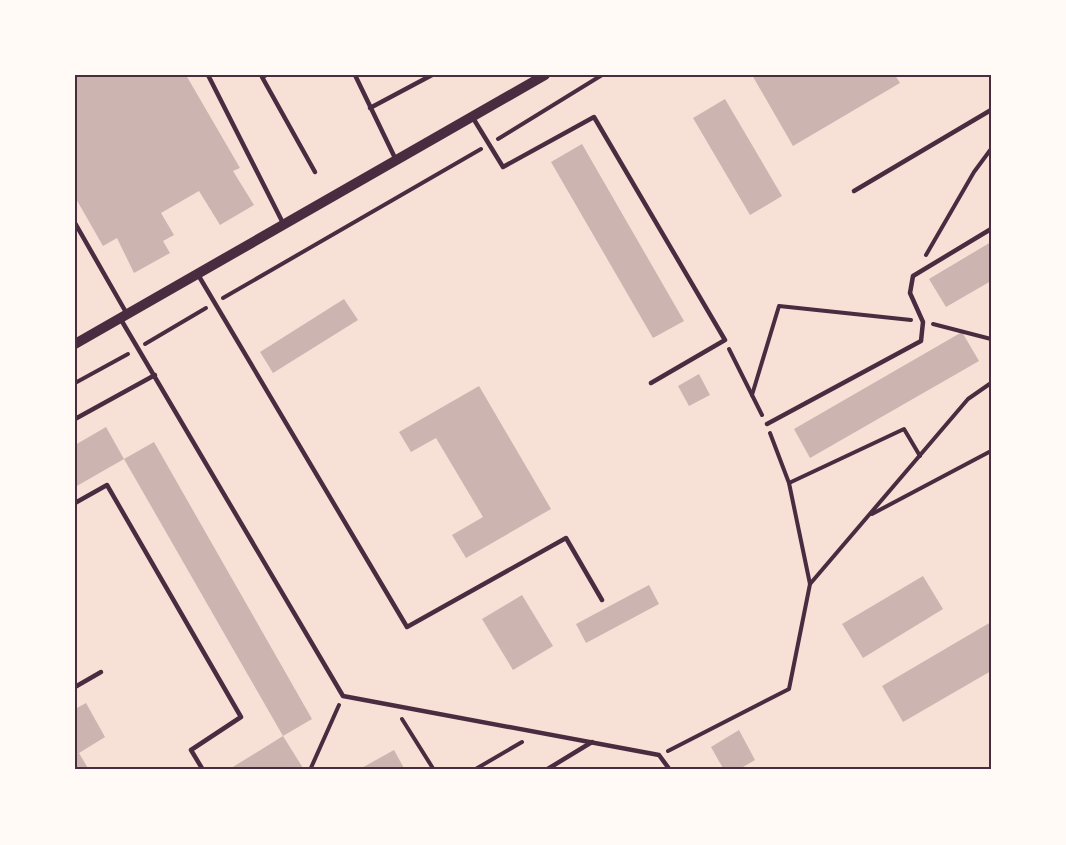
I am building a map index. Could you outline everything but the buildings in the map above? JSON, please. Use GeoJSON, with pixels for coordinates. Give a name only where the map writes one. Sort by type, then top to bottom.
{"type":"FeatureCollection","features":[{"type":"Feature","properties":{"kind":"street"},"geometry":{"type":"LineString","coordinates":[[75,344],[471,115],[545,75]]}},
{"type":"Feature","properties":{"kind":"lane"},"geometry":{"type":"LineString","coordinates":[[208,75],[283,223]]}},
{"type":"Feature","properties":{"kind":"lane"},"geometry":{"type":"LineString","coordinates":[[266,75],[262,77],[315,172]]}},
{"type":"Feature","properties":{"kind":"lane"},"geometry":{"type":"LineString","coordinates":[[355,75],[396,160]]}},
{"type":"Feature","properties":{"kind":"lane"},"geometry":{"type":"LineString","coordinates":[[370,108],[432,75]]}},
{"type":"Feature","properties":{"kind":"lane"},"geometry":{"type":"LineString","coordinates":[[854,191],[991,110]]}},
{"type":"Feature","properties":{"kind":"lane"},"geometry":{"type":"LineString","coordinates":[[471,115],[503,167],[594,117],[725,340],[651,383]]}},
{"type":"Feature","properties":{"kind":"lane"},"geometry":{"type":"LineString","coordinates":[[75,223],[138,348],[343,696],[659,755],[670,770]]}},
{"type":"Feature","properties":{"kind":"lane"},"geometry":{"type":"LineString","coordinates":[[767,424],[921,341],[923,322],[910,293],[913,276],[991,229]]}},
{"type":"Feature","properties":{"kind":"lane"},"geometry":{"type":"LineString","coordinates":[[197,273],[407,627],[566,538],[602,600]]}},
{"type":"Feature","properties":{"kind":"lane"},"geometry":{"type":"LineString","coordinates":[[75,419],[155,375]]}},
{"type":"Feature","properties":{"kind":"lane"},"geometry":{"type":"LineString","coordinates":[[75,503],[107,485],[241,717],[190,750],[203,770]]}},
{"type":"Feature","properties":{"kind":"lane"},"geometry":{"type":"LineString","coordinates":[[75,687],[101,672]]}},
{"type":"Feature","properties":{"kind":"lane"},"geometry":{"type":"LineString","coordinates":[[546,770],[592,742]]}},
{"type":"Feature","properties":{"kind":"path"},"geometry":{"type":"LineString","coordinates":[[75,384],[489,145],[602,75]]}},
{"type":"Feature","properties":{"kind":"path"},"geometry":{"type":"LineString","coordinates":[[913,276],[974,172],[991,149]]}},
{"type":"Feature","properties":{"kind":"path"},"geometry":{"type":"LineString","coordinates":[[752,395],[779,306],[923,322],[991,339]]}},
{"type":"Feature","properties":{"kind":"path"},"geometry":{"type":"LineString","coordinates":[[659,755],[789,689],[810,584],[789,483],[767,424],[725,340]]}},
{"type":"Feature","properties":{"kind":"path"},"geometry":{"type":"LineString","coordinates":[[810,584],[968,399],[991,383]]}},
{"type":"Feature","properties":{"kind":"path"},"geometry":{"type":"LineString","coordinates":[[789,483],[904,429],[920,456]]}},
{"type":"Feature","properties":{"kind":"path"},"geometry":{"type":"LineString","coordinates":[[869,515],[991,451]]}},
{"type":"Feature","properties":{"kind":"path"},"geometry":{"type":"LineString","coordinates":[[310,770],[343,696]]}},
{"type":"Feature","properties":{"kind":"path"},"geometry":{"type":"LineString","coordinates":[[394,706],[434,770]]}},
{"type":"Feature","properties":{"kind":"path"},"geometry":{"type":"LineString","coordinates":[[474,770],[538,732]]}}]}
